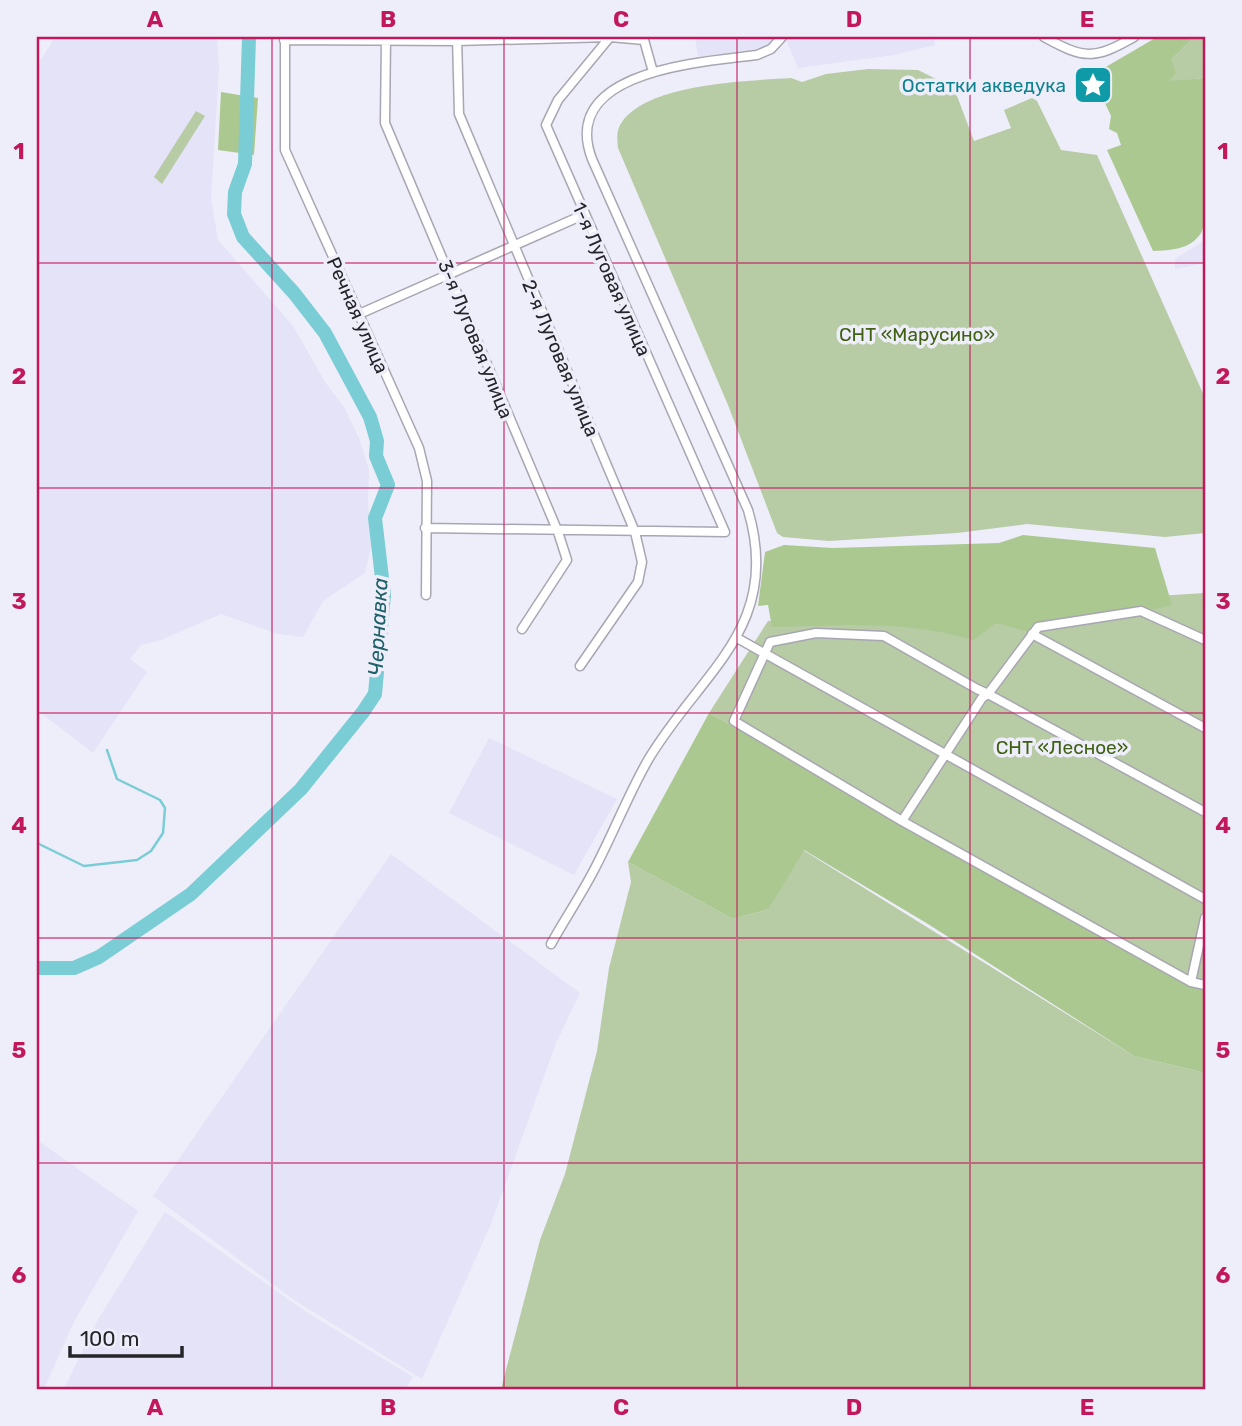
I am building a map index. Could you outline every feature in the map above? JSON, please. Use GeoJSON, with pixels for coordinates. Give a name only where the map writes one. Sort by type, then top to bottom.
{"type":"FeatureCollection","features":[{"type":"Feature","properties":{"kind":"street"},"geometry":{"type":"LineString","coordinates":[[285,39],[610,37],[644,40],[653,72]]}},
{"type":"Feature","properties":{"kind":"street","name":"1-я Луговая улица"},"geometry":{"type":"LineString","coordinates":[[610,37],[558,100],[546,125],[583,215],[725,532],[635,532]]}},
{"type":"Feature","properties":{"kind":"street"},"geometry":{"type":"LineString","coordinates":[[551,944],[593,872],[649,758],[717,671],[737,638],[750,602],[756,572],[757,547],[748,510],[587,146],[587,127],[601,101],[620,84],[653,72],[757,55],[771,49],[782,37]]}},
{"type":"Feature","properties":{"kind":"street"},"geometry":{"type":"LineString","coordinates":[[1044,37],[1077,54],[1088,56],[1111,50],[1134,37]]}},
{"type":"Feature","properties":{"kind":"street","name":"Речная улица"},"geometry":{"type":"LineString","coordinates":[[285,39],[285,150],[419,448],[427,481],[426,595]]}},
{"type":"Feature","properties":{"kind":"street","name":"3-я Луговая улица"},"geometry":{"type":"LineString","coordinates":[[386,39],[385,123],[558,532],[566,560],[522,629]]}},
{"type":"Feature","properties":{"kind":"street","name":"2-я Луговая улица"},"geometry":{"type":"LineString","coordinates":[[457,39],[459,114],[635,532],[642,562],[638,582],[580,666]]}},
{"type":"Feature","properties":{"kind":"street"},"geometry":{"type":"LineString","coordinates":[[357,315],[583,215]]}},
{"type":"Feature","properties":{"kind":"street"},"geometry":{"type":"LineString","coordinates":[[425,528],[635,532]]}},
{"type":"Feature","properties":{"kind":"street"},"geometry":{"type":"LineString","coordinates":[[902,821],[982,698],[988,694],[1038,627],[1141,611],[1205,640]]}},
{"type":"Feature","properties":{"kind":"street"},"geometry":{"type":"LineString","coordinates":[[1205,812],[884,636],[816,633],[779,639],[764,651],[734,721],[902,821],[1191,982],[1205,985]]}},
{"type":"Feature","properties":{"kind":"street"},"geometry":{"type":"LineString","coordinates":[[1032,634],[1205,728]]}},
{"type":"Feature","properties":{"kind":"street"},"geometry":{"type":"LineString","coordinates":[[737,638],[1205,900]]}},
{"type":"Feature","properties":{"kind":"street"},"geometry":{"type":"LineString","coordinates":[[1191,982],[1205,918]]}},
{"type":"Feature","properties":{"kind":"shaded area"},"geometry":{"type":"Polygon","coordinates":[[[55,37],[217,37],[219,67],[211,199],[218,240],[293,326],[325,382],[344,407],[359,438],[369,470],[371,548],[365,573],[323,601],[303,637],[278,634],[221,614],[161,640],[141,645],[130,659],[147,672],[93,753],[37,710],[37,66],[55,37]]]}},
{"type":"Feature","properties":{"kind":"shaded area"},"geometry":{"type":"Polygon","coordinates":[[[695,37],[780,37],[769,47],[698,57],[695,37]]]}},
{"type":"Feature","properties":{"kind":"shaded area"},"geometry":{"type":"Polygon","coordinates":[[[785,37],[934,37],[935,45],[894,55],[798,68],[785,37]]]}},
{"type":"Feature","properties":{"kind":"shaded area"},"geometry":{"type":"Polygon","coordinates":[[[1205,240],[1205,263],[1175,269],[1175,259],[1205,240]]]}},
{"type":"Feature","properties":{"kind":"shaded area"},"geometry":{"type":"Polygon","coordinates":[[[489,738],[617,799],[574,875],[449,813],[489,738]]]}},
{"type":"Feature","properties":{"kind":"shaded area"},"geometry":{"type":"Polygon","coordinates":[[[391,854],[580,993],[556,1043],[491,1224],[422,1379],[294,1300],[153,1196],[391,854]]]}},
{"type":"Feature","properties":{"kind":"shaded area"},"geometry":{"type":"Polygon","coordinates":[[[37,1140],[138,1211],[74,1322],[44,1389],[37,1389],[37,1140]]]}},
{"type":"Feature","properties":{"kind":"shaded area"},"geometry":{"type":"Polygon","coordinates":[[[165,1212],[305,1311],[413,1377],[405,1389],[64,1389],[97,1321],[165,1212]]]}},
{"type":"Feature","properties":{"kind":"green space"},"geometry":{"type":"Polygon","coordinates":[[[1157,37],[1194,37],[1171,60],[1176,73],[1169,81],[1203,78],[1205,81],[1207,184],[1204,223],[1197,239],[1180,248],[1153,251],[1107,150],[1121,145],[1117,133],[1109,129],[1111,116],[1092,75],[1157,37]]]}},
{"type":"Feature","properties":{"kind":"green space"},"geometry":{"type":"Polygon","coordinates":[[[1194,37],[1205,37],[1205,81],[1202,78],[1168,82],[1170,61],[1194,37]]]}},
{"type":"Feature","properties":{"kind":"green space","name":"СНТ «Марусино»"},"geometry":{"type":"Polygon","coordinates":[[[868,69],[918,70],[954,88],[974,141],[1011,128],[1004,110],[1032,98],[1037,101],[1061,150],[1097,155],[1205,398],[1205,533],[1165,537],[1027,524],[957,533],[829,541],[783,537],[777,533],[728,405],[618,148],[618,131],[622,122],[635,109],[654,99],[700,86],[791,78],[802,82],[826,74],[868,69]]]}},
{"type":"Feature","properties":{"kind":"green space"},"geometry":{"type":"Polygon","coordinates":[[[221,92],[258,98],[254,155],[218,150],[221,92]]]}},
{"type":"Feature","properties":{"kind":"green space"},"geometry":{"type":"Polygon","coordinates":[[[196,111],[205,116],[162,184],[154,177],[196,111]]]}},
{"type":"Feature","properties":{"kind":"green space"},"geometry":{"type":"Polygon","coordinates":[[[1023,535],[1155,548],[1172,605],[1148,611],[1035,624],[1029,632],[996,623],[973,640],[923,629],[898,627],[772,627],[768,605],[758,606],[765,552],[784,545],[833,548],[999,543],[1023,535]]]}},
{"type":"Feature","properties":{"kind":"green space","name":"СНТ «Лесное»"},"geometry":{"type":"Polygon","coordinates":[[[1205,593],[1205,986],[1183,981],[709,713],[768,621],[1205,593]]]}},
{"type":"Feature","properties":{"kind":"green space"},"geometry":{"type":"Polygon","coordinates":[[[709,713],[1183,981],[1205,986],[1205,1073],[1134,1056],[928,924],[804,850],[769,909],[733,919],[628,862],[709,713]]]}},
{"type":"Feature","properties":{"kind":"green space"},"geometry":{"type":"Polygon","coordinates":[[[803,850],[1134,1056],[1205,1073],[1205,1389],[501,1389],[540,1240],[565,1174],[597,1051],[609,968],[631,882],[628,862],[733,919],[769,909],[803,850]]]}},
{"type":"Feature","properties":{"kind":"waterway","name":"Чернавка"},"geometry":{"type":"LineString","coordinates":[[37,968],[74,968],[99,957],[191,894],[301,789],[375,694],[384,595],[375,518],[388,485],[376,456],[377,441],[370,417],[325,333],[294,293],[243,237],[234,214],[235,192],[245,164],[249,37]]}},
{"type":"Feature","properties":{"kind":"waterway"},"geometry":{"type":"LineString","coordinates":[[37,843],[84,866],[137,860],[151,851],[163,833],[165,808],[160,800],[117,779],[107,750]]}},
{"type":"Feature","properties":{"kind":"place","name":"Остатки акведука"},"geometry":{"type":"Point","coordinates":[1093,85]}}]}
